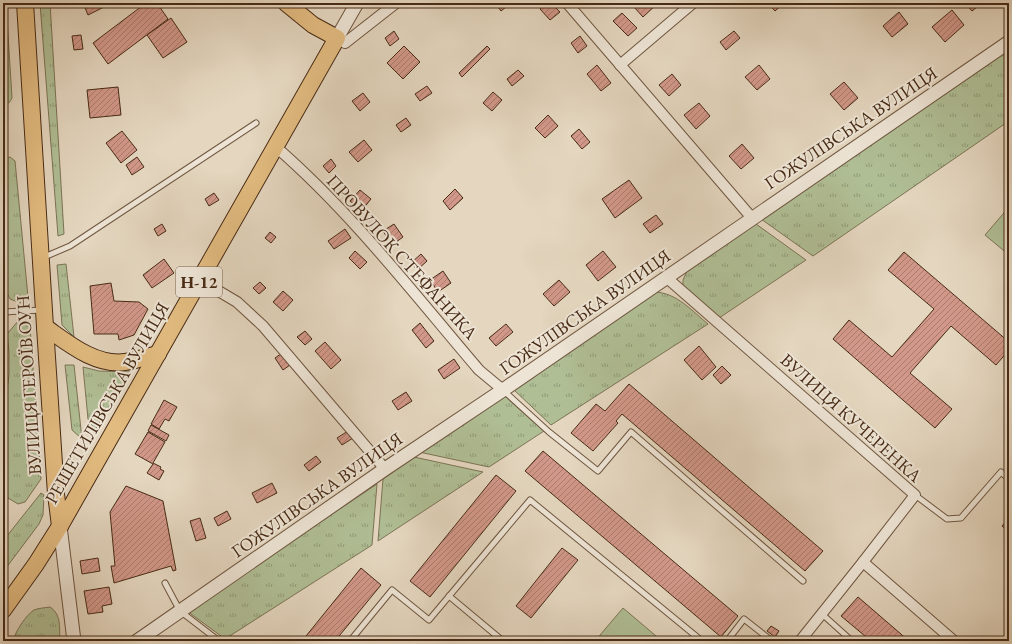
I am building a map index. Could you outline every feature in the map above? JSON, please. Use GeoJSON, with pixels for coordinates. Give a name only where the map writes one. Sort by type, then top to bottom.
{"type":"FeatureCollection","features":[{"type":"Feature","properties":{"kind":"main road","name":"ВУЛИЦЯ ГЕРОЇВ ОУН"},"geometry":{"type":"LineString","coordinates":[[25,3],[45,327],[60,526]]}},
{"type":"Feature","properties":{"kind":"main road"},"geometry":{"type":"LineString","coordinates":[[286,3],[313,25],[337,38]]}},
{"type":"Feature","properties":{"kind":"main road","name":"РЕШЕТИЛІВСЬКА ВУЛИЦЯ"},"geometry":{"type":"LineString","coordinates":[[3,610],[36,564],[60,526],[337,38]]}},
{"type":"Feature","properties":{"kind":"main road"},"geometry":{"type":"LineString","coordinates":[[45,327],[78,350],[111,363],[126,362],[158,354]]}},
{"type":"Feature","properties":{"kind":"street","name":"РЕШЕТИЛІВСЬКА ВУЛИЦЯ"},"geometry":{"type":"LineString","coordinates":[[337,38],[357,3]]}},
{"type":"Feature","properties":{"kind":"street"},"geometry":{"type":"LineString","coordinates":[[337,38],[345,43],[396,3]]}},
{"type":"Feature","properties":{"kind":"street"},"geometry":{"type":"LineString","coordinates":[[566,3],[752,218]]}},
{"type":"Feature","properties":{"kind":"street"},"geometry":{"type":"LineString","coordinates":[[620,65],[692,3]]}},
{"type":"Feature","properties":{"kind":"street","name":"ГОЖУЛІВСЬКА ВУЛИЦЯ"},"geometry":{"type":"LineString","coordinates":[[137,641],[1009,42]]}},
{"type":"Feature","properties":{"kind":"street","name":"ПРОВУЛОК СТЕФАНИКА"},"geometry":{"type":"LineString","coordinates":[[276,147],[289,158],[353,223],[479,370],[503,390]]}},
{"type":"Feature","properties":{"kind":"street","name":"ВУЛИЦЯ КУЧЕРЕНКА"},"geometry":{"type":"LineString","coordinates":[[667,278],[915,495],[800,641]]}},
{"type":"Feature","properties":{"kind":"street"},"geometry":{"type":"LineString","coordinates":[[200,280],[237,302],[263,326],[386,469]]}},
{"type":"Feature","properties":{"kind":"street"},"geometry":{"type":"LineString","coordinates":[[60,526],[74,641]]}},
{"type":"Feature","properties":{"kind":"street"},"geometry":{"type":"LineString","coordinates":[[863,562],[954,641]]}},
{"type":"Feature","properties":{"kind":"lane"},"geometry":{"type":"LineString","coordinates":[[41,259],[70,246],[256,123]]}},
{"type":"Feature","properties":{"kind":"lane"},"geometry":{"type":"LineString","coordinates":[[3,312],[44,310]]}},
{"type":"Feature","properties":{"kind":"lane"},"geometry":{"type":"LineString","coordinates":[[503,390],[549,432],[598,471],[631,432],[803,581]]}},
{"type":"Feature","properties":{"kind":"lane"},"geometry":{"type":"LineString","coordinates":[[915,495],[948,519],[961,518],[1002,472],[1009,479]]}},
{"type":"Feature","properties":{"kind":"lane"},"geometry":{"type":"LineString","coordinates":[[350,641],[392,590],[429,620],[530,500],[702,641]]}},
{"type":"Feature","properties":{"kind":"lane"},"geometry":{"type":"LineString","coordinates":[[165,584],[180,611],[219,641]]}},
{"type":"Feature","properties":{"kind":"lane"},"geometry":{"type":"LineString","coordinates":[[449,596],[503,641]]}},
{"type":"Feature","properties":{"kind":"lane"},"geometry":{"type":"LineString","coordinates":[[822,614],[852,641]]}},
{"type":"Feature","properties":{"kind":"lane"},"geometry":{"type":"LineString","coordinates":[[727,641],[744,619],[772,641]]}},
{"type":"Feature","properties":{"kind":"green space"},"geometry":{"type":"Polygon","coordinates":[[[3,3],[6,3],[12,98],[9,103],[3,105],[3,3]]]}},
{"type":"Feature","properties":{"kind":"green space"},"geometry":{"type":"Polygon","coordinates":[[[40,3],[50,3],[64,234],[58,236],[40,3]]]}},
{"type":"Feature","properties":{"kind":"green space"},"geometry":{"type":"Polygon","coordinates":[[[1009,50],[1009,121],[813,256],[761,219],[1009,50]]]}},
{"type":"Feature","properties":{"kind":"green space"},"geometry":{"type":"Polygon","coordinates":[[[10,157],[15,161],[28,297],[25,301],[20,303],[10,299],[7,293],[3,242],[3,159],[10,157]]]}},
{"type":"Feature","properties":{"kind":"green space"},"geometry":{"type":"Polygon","coordinates":[[[1009,207],[1009,255],[985,235],[1009,207]]]}},
{"type":"Feature","properties":{"kind":"green space"},"geometry":{"type":"Polygon","coordinates":[[[756,224],[806,260],[719,318],[688,291],[683,285],[683,280],[687,271],[756,224]]]}},
{"type":"Feature","properties":{"kind":"green space"},"geometry":{"type":"Polygon","coordinates":[[[66,264],[74,337],[62,325],[57,265],[66,264]]]}},
{"type":"Feature","properties":{"kind":"green space"},"geometry":{"type":"Polygon","coordinates":[[[655,292],[663,293],[677,299],[708,324],[551,425],[513,389],[655,292]]]}},
{"type":"Feature","properties":{"kind":"green space"},"geometry":{"type":"Polygon","coordinates":[[[19,320],[26,322],[30,327],[41,479],[25,502],[18,504],[8,498],[5,494],[3,457],[3,395],[8,383],[9,374],[7,334],[19,320]]]}},
{"type":"Feature","properties":{"kind":"green space"},"geometry":{"type":"Polygon","coordinates":[[[65,365],[74,365],[82,439],[72,430],[65,365]]]}},
{"type":"Feature","properties":{"kind":"green space"},"geometry":{"type":"Polygon","coordinates":[[[83,367],[99,371],[130,372],[95,430],[88,419],[83,367]]]}},
{"type":"Feature","properties":{"kind":"green space"},"geometry":{"type":"Polygon","coordinates":[[[504,395],[544,431],[489,467],[419,452],[504,395]]]}},
{"type":"Feature","properties":{"kind":"green space"},"geometry":{"type":"Polygon","coordinates":[[[414,457],[483,472],[378,541],[383,479],[414,457]]]}},
{"type":"Feature","properties":{"kind":"green space"},"geometry":{"type":"Polygon","coordinates":[[[377,484],[372,545],[225,639],[187,611],[377,484]]]}},
{"type":"Feature","properties":{"kind":"green space"},"geometry":{"type":"Polygon","coordinates":[[[41,493],[44,495],[43,515],[39,524],[3,572],[3,541],[41,493]]]}},
{"type":"Feature","properties":{"kind":"green space"},"geometry":{"type":"Polygon","coordinates":[[[50,607],[54,610],[58,618],[60,627],[60,641],[13,641],[21,624],[31,612],[36,609],[50,607]]]}},
{"type":"Feature","properties":{"kind":"green space"},"geometry":{"type":"Polygon","coordinates":[[[623,608],[662,641],[595,641],[623,608]]]}},
{"type":"Feature","properties":{"kind":"building"},"geometry":{"type":"Polygon","coordinates":[[[83,3],[107,3],[108,5],[88,15],[83,3]]]}},
{"type":"Feature","properties":{"kind":"building"},"geometry":{"type":"Polygon","coordinates":[[[146,3],[157,3],[168,19],[108,64],[93,43],[146,3]]]}},
{"type":"Feature","properties":{"kind":"building"},"geometry":{"type":"Polygon","coordinates":[[[495,3],[511,3],[501,11],[495,3]]]}},
{"type":"Feature","properties":{"kind":"building"},"geometry":{"type":"Polygon","coordinates":[[[546,3],[551,3],[560,12],[550,20],[540,9],[546,3]]]}},
{"type":"Feature","properties":{"kind":"building"},"geometry":{"type":"Polygon","coordinates":[[[638,3],[658,3],[643,17],[634,7],[638,3]]]}},
{"type":"Feature","properties":{"kind":"building"},"geometry":{"type":"Polygon","coordinates":[[[768,3],[784,3],[775,11],[768,3]]]}},
{"type":"Feature","properties":{"kind":"building"},"geometry":{"type":"Polygon","coordinates":[[[965,3],[982,3],[972,11],[965,3]]]}},
{"type":"Feature","properties":{"kind":"building"},"geometry":{"type":"Polygon","coordinates":[[[952,10],[964,25],[945,42],[932,27],[952,10]]]}},
{"type":"Feature","properties":{"kind":"building"},"geometry":{"type":"Polygon","coordinates":[[[899,12],[908,24],[892,37],[883,26],[899,12]]]}},
{"type":"Feature","properties":{"kind":"building"},"geometry":{"type":"Polygon","coordinates":[[[622,13],[637,28],[628,36],[613,21],[622,13]]]}},
{"type":"Feature","properties":{"kind":"building"},"geometry":{"type":"Polygon","coordinates":[[[171,18],[187,42],[163,58],[147,35],[171,18]]]}},
{"type":"Feature","properties":{"kind":"building"},"geometry":{"type":"Polygon","coordinates":[[[394,31],[399,39],[390,46],[385,38],[394,31]]]}},
{"type":"Feature","properties":{"kind":"building"},"geometry":{"type":"Polygon","coordinates":[[[734,31],[740,38],[726,50],[720,42],[734,31]]]}},
{"type":"Feature","properties":{"kind":"building"},"geometry":{"type":"Polygon","coordinates":[[[81,35],[83,49],[74,50],[72,36],[81,35]]]}},
{"type":"Feature","properties":{"kind":"building"},"geometry":{"type":"Polygon","coordinates":[[[580,36],[587,46],[578,53],[571,43],[580,36]]]}},
{"type":"Feature","properties":{"kind":"building"},"geometry":{"type":"Polygon","coordinates":[[[404,46],[420,62],[403,79],[387,63],[404,46]]]}},
{"type":"Feature","properties":{"kind":"building"},"geometry":{"type":"Polygon","coordinates":[[[487,46],[490,49],[462,77],[459,73],[487,46]]]}},
{"type":"Feature","properties":{"kind":"building"},"geometry":{"type":"Polygon","coordinates":[[[597,65],[611,83],[601,91],[587,74],[597,65]]]}},
{"type":"Feature","properties":{"kind":"building"},"geometry":{"type":"Polygon","coordinates":[[[759,65],[770,79],[757,90],[745,77],[759,65]]]}},
{"type":"Feature","properties":{"kind":"building"},"geometry":{"type":"Polygon","coordinates":[[[518,70],[524,76],[512,86],[507,79],[518,70]]]}},
{"type":"Feature","properties":{"kind":"building"},"geometry":{"type":"Polygon","coordinates":[[[672,74],[681,85],[669,96],[659,85],[672,74]]]}},
{"type":"Feature","properties":{"kind":"building"},"geometry":{"type":"Polygon","coordinates":[[[844,82],[858,98],[844,110],[830,94],[844,82]]]}},
{"type":"Feature","properties":{"kind":"building"},"geometry":{"type":"Polygon","coordinates":[[[427,86],[432,93],[420,101],[415,94],[427,86]]]}},
{"type":"Feature","properties":{"kind":"building"},"geometry":{"type":"Polygon","coordinates":[[[118,87],[121,115],[90,118],[87,90],[118,87]]]}},
{"type":"Feature","properties":{"kind":"building"},"geometry":{"type":"Polygon","coordinates":[[[493,92],[502,100],[492,111],[483,103],[493,92]]]}},
{"type":"Feature","properties":{"kind":"building"},"geometry":{"type":"Polygon","coordinates":[[[363,93],[370,102],[360,111],[352,101],[363,93]]]}},
{"type":"Feature","properties":{"kind":"building"},"geometry":{"type":"Polygon","coordinates":[[[699,103],[710,116],[696,129],[684,115],[699,103]]]}},
{"type":"Feature","properties":{"kind":"building"},"geometry":{"type":"Polygon","coordinates":[[[548,115],[558,126],[545,138],[535,128],[548,115]]]}},
{"type":"Feature","properties":{"kind":"building"},"geometry":{"type":"Polygon","coordinates":[[[406,118],[411,125],[401,132],[396,125],[406,118]]]}},
{"type":"Feature","properties":{"kind":"building"},"geometry":{"type":"Polygon","coordinates":[[[579,129],[590,142],[582,149],[571,136],[579,129]]]}},
{"type":"Feature","properties":{"kind":"building"},"geometry":{"type":"Polygon","coordinates":[[[122,131],[137,150],[121,163],[106,143],[122,131]]]}},
{"type":"Feature","properties":{"kind":"building"},"geometry":{"type":"Polygon","coordinates":[[[364,140],[372,150],[358,162],[349,152],[364,140]]]}},
{"type":"Feature","properties":{"kind":"building"},"geometry":{"type":"Polygon","coordinates":[[[742,144],[754,158],[741,169],[729,156],[742,144]]]}},
{"type":"Feature","properties":{"kind":"building"},"geometry":{"type":"Polygon","coordinates":[[[137,157],[144,167],[132,175],[126,165],[137,157]]]}},
{"type":"Feature","properties":{"kind":"building"},"geometry":{"type":"Polygon","coordinates":[[[331,159],[336,166],[329,173],[323,166],[331,159]]]}},
{"type":"Feature","properties":{"kind":"building"},"geometry":{"type":"Polygon","coordinates":[[[629,180],[642,198],[615,218],[602,199],[629,180]]]}},
{"type":"Feature","properties":{"kind":"building"},"geometry":{"type":"Polygon","coordinates":[[[455,189],[463,198],[450,210],[443,201],[455,189]]]}},
{"type":"Feature","properties":{"kind":"building"},"geometry":{"type":"Polygon","coordinates":[[[360,190],[371,199],[362,210],[350,201],[360,190]]]}},
{"type":"Feature","properties":{"kind":"building"},"geometry":{"type":"Polygon","coordinates":[[[214,193],[219,200],[209,206],[205,199],[214,193]]]}},
{"type":"Feature","properties":{"kind":"building"},"geometry":{"type":"Polygon","coordinates":[[[656,215],[663,224],[650,233],[643,224],[656,215]]]}},
{"type":"Feature","properties":{"kind":"building"},"geometry":{"type":"Polygon","coordinates":[[[162,224],[166,231],[158,236],[154,229],[162,224]]]}},
{"type":"Feature","properties":{"kind":"building"},"geometry":{"type":"Polygon","coordinates":[[[394,224],[403,237],[392,245],[383,231],[394,224]]]}},
{"type":"Feature","properties":{"kind":"building"},"geometry":{"type":"Polygon","coordinates":[[[345,229],[351,238],[334,249],[328,241],[345,229]]]}},
{"type":"Feature","properties":{"kind":"building"},"geometry":{"type":"Polygon","coordinates":[[[270,232],[276,237],[271,243],[265,238],[270,232]]]}},
{"type":"Feature","properties":{"kind":"building"},"geometry":{"type":"Polygon","coordinates":[[[355,251],[367,262],[360,269],[349,258],[355,251]]]}},
{"type":"Feature","properties":{"kind":"building"},"geometry":{"type":"Polygon","coordinates":[[[603,251],[616,267],[598,281],[586,265],[603,251]]]}},
{"type":"Feature","properties":{"kind":"building"},"geometry":{"type":"Polygon","coordinates":[[[904,252],[1009,342],[1009,350],[996,365],[951,326],[910,373],[952,409],[935,428],[833,339],[849,320],[892,357],[934,309],[888,270],[904,252]]]}},
{"type":"Feature","properties":{"kind":"building"},"geometry":{"type":"Polygon","coordinates":[[[421,254],[427,261],[417,270],[411,263],[421,254]]]}},
{"type":"Feature","properties":{"kind":"building"},"geometry":{"type":"Polygon","coordinates":[[[164,259],[174,273],[152,288],[143,275],[164,259]]]}},
{"type":"Feature","properties":{"kind":"building"},"geometry":{"type":"Polygon","coordinates":[[[443,271],[451,283],[438,292],[430,280],[443,271]]]}},
{"type":"Feature","properties":{"kind":"building"},"geometry":{"type":"Polygon","coordinates":[[[559,280],[570,292],[554,306],[543,294],[559,280]]]}},
{"type":"Feature","properties":{"kind":"building"},"geometry":{"type":"Polygon","coordinates":[[[260,282],[266,288],[259,294],[253,288],[260,282]]]}},
{"type":"Feature","properties":{"kind":"building"},"geometry":{"type":"Polygon","coordinates":[[[111,283],[114,301],[139,302],[148,309],[134,335],[119,340],[118,334],[94,334],[90,286],[111,283]]]}},
{"type":"Feature","properties":{"kind":"building"},"geometry":{"type":"Polygon","coordinates":[[[283,291],[293,300],[283,311],[273,302],[283,291]]]}},
{"type":"Feature","properties":{"kind":"building"},"geometry":{"type":"Polygon","coordinates":[[[420,323],[434,341],[426,348],[412,330],[420,323]]]}},
{"type":"Feature","properties":{"kind":"building"},"geometry":{"type":"Polygon","coordinates":[[[506,324],[513,332],[496,346],[489,338],[506,324]]]}},
{"type":"Feature","properties":{"kind":"building"},"geometry":{"type":"Polygon","coordinates":[[[305,331],[312,339],[305,345],[297,337],[305,331]]]}},
{"type":"Feature","properties":{"kind":"building"},"geometry":{"type":"Polygon","coordinates":[[[325,342],[341,360],[331,369],[315,351],[325,342]]]}},
{"type":"Feature","properties":{"kind":"building"},"geometry":{"type":"Polygon","coordinates":[[[699,346],[716,367],[702,380],[684,360],[699,346]]]}},
{"type":"Feature","properties":{"kind":"building"},"geometry":{"type":"Polygon","coordinates":[[[282,353],[290,365],[283,370],[275,358],[282,353]]]}},
{"type":"Feature","properties":{"kind":"building"},"geometry":{"type":"Polygon","coordinates":[[[454,359],[460,368],[444,379],[438,370],[454,359]]]}},
{"type":"Feature","properties":{"kind":"building"},"geometry":{"type":"Polygon","coordinates":[[[722,366],[731,375],[721,384],[713,375],[722,366]]]}},
{"type":"Feature","properties":{"kind":"building"},"geometry":{"type":"Polygon","coordinates":[[[629,384],[823,551],[805,571],[622,414],[616,421],[618,423],[593,451],[571,433],[596,404],[605,411],[629,384]]]}},
{"type":"Feature","properties":{"kind":"building"},"geometry":{"type":"Polygon","coordinates":[[[406,392],[412,401],[398,410],[392,401],[406,392]]]}},
{"type":"Feature","properties":{"kind":"building"},"geometry":{"type":"Polygon","coordinates":[[[164,400],[177,407],[169,421],[165,419],[159,429],[151,424],[164,400]]]}},
{"type":"Feature","properties":{"kind":"building"},"geometry":{"type":"Polygon","coordinates":[[[151,425],[169,435],[166,441],[148,431],[151,425]]]}},
{"type":"Feature","properties":{"kind":"building"},"geometry":{"type":"Polygon","coordinates":[[[348,431],[353,438],[342,445],[337,438],[348,431]]]}},
{"type":"Feature","properties":{"kind":"building"},"geometry":{"type":"Polygon","coordinates":[[[148,432],[165,442],[153,463],[161,467],[160,469],[164,471],[159,480],[147,473],[153,464],[135,454],[148,432]]]}},
{"type":"Feature","properties":{"kind":"building"},"geometry":{"type":"Polygon","coordinates":[[[543,451],[738,616],[721,637],[525,471],[543,451]]]}},
{"type":"Feature","properties":{"kind":"building"},"geometry":{"type":"Polygon","coordinates":[[[316,456],[321,462],[309,471],[304,465],[316,456]]]}},
{"type":"Feature","properties":{"kind":"building"},"geometry":{"type":"Polygon","coordinates":[[[496,475],[516,491],[430,597],[410,581],[496,475]]]}},
{"type":"Feature","properties":{"kind":"building"},"geometry":{"type":"Polygon","coordinates":[[[272,483],[277,493],[257,503],[252,493],[272,483]]]}},
{"type":"Feature","properties":{"kind":"building"},"geometry":{"type":"Polygon","coordinates":[[[126,486],[163,501],[176,570],[173,571],[171,566],[114,583],[111,566],[115,566],[110,512],[126,486]]]}},
{"type":"Feature","properties":{"kind":"building"},"geometry":{"type":"Polygon","coordinates":[[[227,511],[231,519],[218,526],[214,518],[227,511]]]}},
{"type":"Feature","properties":{"kind":"building"},"geometry":{"type":"Polygon","coordinates":[[[200,518],[206,538],[196,541],[190,521],[200,518]]]}},
{"type":"Feature","properties":{"kind":"building"},"geometry":{"type":"Polygon","coordinates":[[[1009,518],[1009,532],[1002,526],[1009,518]]]}},
{"type":"Feature","properties":{"kind":"building"},"geometry":{"type":"Polygon","coordinates":[[[562,548],[578,560],[531,618],[516,606],[562,548]]]}},
{"type":"Feature","properties":{"kind":"building"},"geometry":{"type":"Polygon","coordinates":[[[98,558],[100,571],[82,574],[80,561],[98,558]]]}},
{"type":"Feature","properties":{"kind":"building"},"geometry":{"type":"Polygon","coordinates":[[[361,568],[381,585],[335,641],[302,641],[361,568]]]}},
{"type":"Feature","properties":{"kind":"building"},"geometry":{"type":"Polygon","coordinates":[[[109,587],[112,604],[102,606],[103,612],[88,614],[84,591],[109,587]]]}},
{"type":"Feature","properties":{"kind":"building"},"geometry":{"type":"Polygon","coordinates":[[[858,597],[909,641],[871,641],[841,616],[858,597]]]}},
{"type":"Feature","properties":{"kind":"building"},"geometry":{"type":"Polygon","coordinates":[[[771,626],[779,631],[775,637],[767,631],[771,626]]]}}]}
